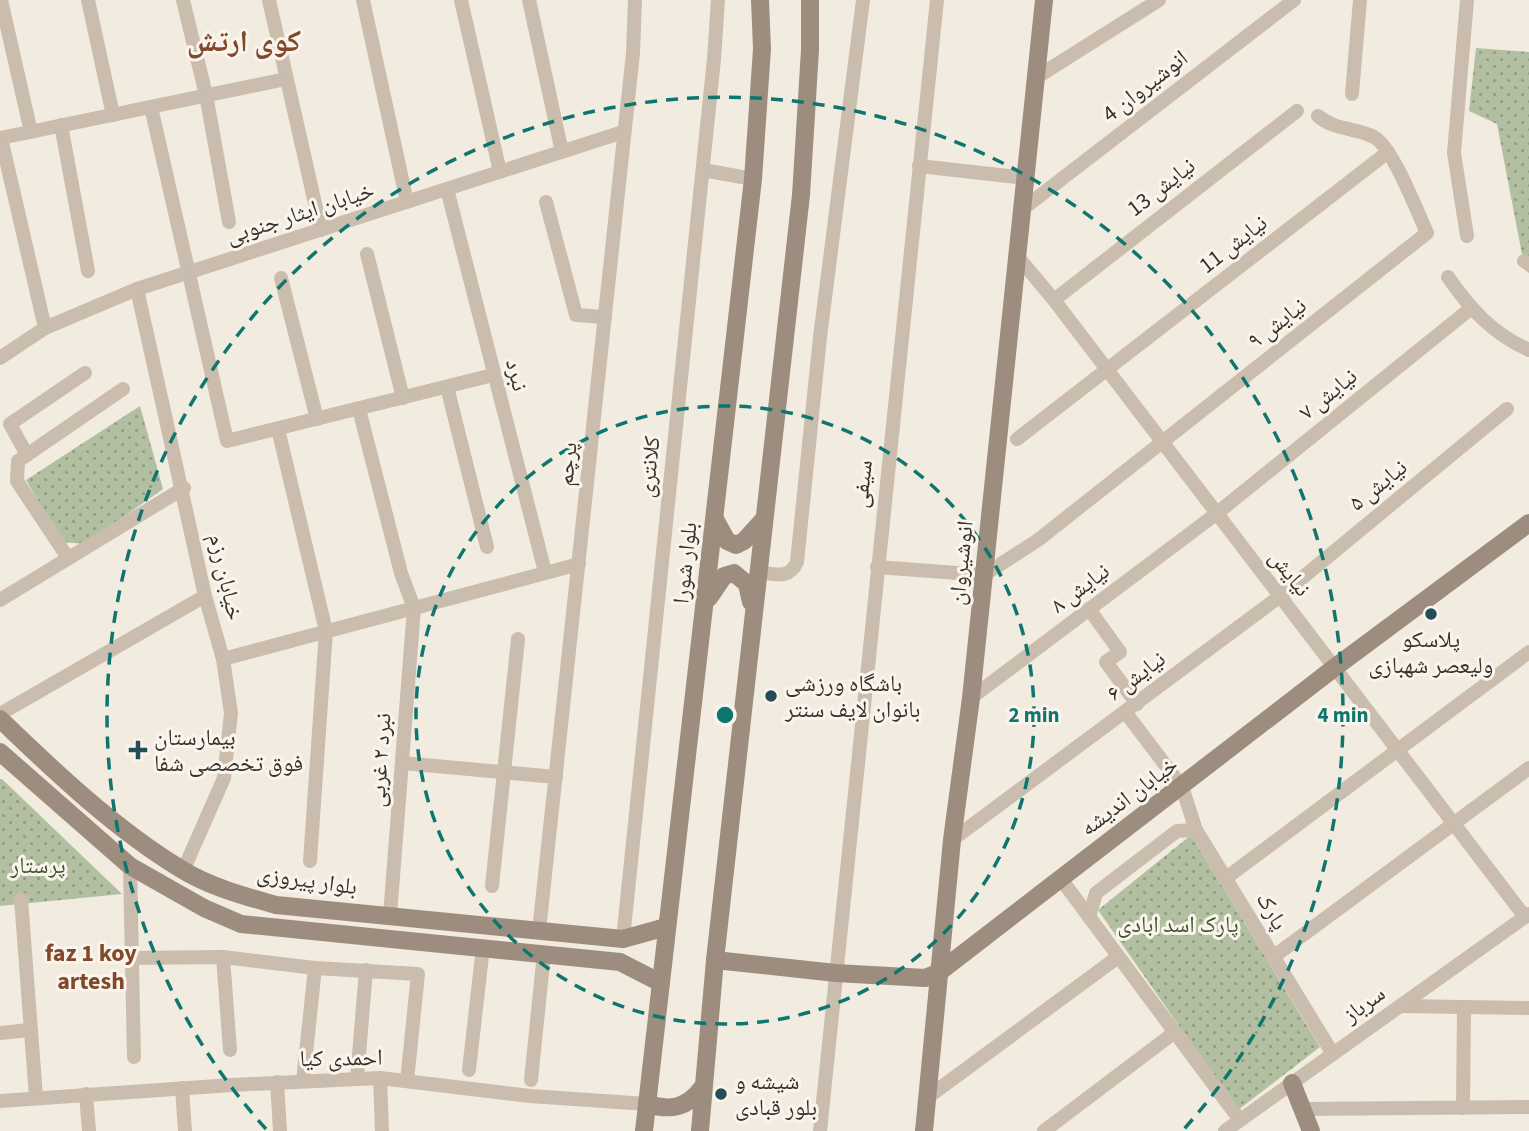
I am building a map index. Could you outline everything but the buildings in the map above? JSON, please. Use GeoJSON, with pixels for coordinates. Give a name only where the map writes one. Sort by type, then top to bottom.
{"type":"FeatureCollection","features":[{"type":"Feature","properties":{"kind":"main road","name":"بلوار شورا"},"geometry":{"type":"LineString","coordinates":[[644,1131],[752,179],[762,49],[760,0]]}},
{"type":"Feature","properties":{"kind":"main road"},"geometry":{"type":"LineString","coordinates":[[700,1131],[715,960],[801,195],[810,51],[810,0]]}},
{"type":"Feature","properties":{"kind":"main road","name":"انوشیروان"},"geometry":{"type":"LineString","coordinates":[[925,1131],[938,973],[971,698],[1044,0]]}},
{"type":"Feature","properties":{"kind":"main road"},"geometry":{"type":"LineString","coordinates":[[715,519],[727,541],[736,545],[751,535],[764,519]]}},
{"type":"Feature","properties":{"kind":"main road","name":"خیابان اندیشه"},"geometry":{"type":"LineString","coordinates":[[938,973],[1334,668],[1529,523]]}},
{"type":"Feature","properties":{"kind":"main road"},"geometry":{"type":"LineString","coordinates":[[705,604],[717,583],[724,576],[734,573],[747,584],[753,616]]}},
{"type":"Feature","properties":{"kind":"main road","name":"بلوار پیروزی"},"geometry":{"type":"LineString","coordinates":[[0,716],[109,816],[183,871],[234,894],[276,905],[623,939],[666,927]]}},
{"type":"Feature","properties":{"kind":"main road"},"geometry":{"type":"LineString","coordinates":[[0,752],[130,866],[204,908],[240,924],[620,962],[659,982]]}},
{"type":"Feature","properties":{"kind":"main road"},"geometry":{"type":"LineString","coordinates":[[620,962],[623,939]]}},
{"type":"Feature","properties":{"kind":"main road"},"geometry":{"type":"LineString","coordinates":[[715,960],[836,973],[925,978],[938,973]]}},
{"type":"Feature","properties":{"kind":"main road"},"geometry":{"type":"LineString","coordinates":[[1292,1083],[1311,1131]]}},
{"type":"Feature","properties":{"kind":"main road"},"geometry":{"type":"LineString","coordinates":[[647,1104],[678,1107],[692,1101],[702,1088]]}},
{"type":"Feature","properties":{"kind":"street"},"geometry":{"type":"LineString","coordinates":[[1,0],[31,132]]}},
{"type":"Feature","properties":{"kind":"street"},"geometry":{"type":"LineString","coordinates":[[88,0],[113,115]]}},
{"type":"Feature","properties":{"kind":"street"},"geometry":{"type":"LineString","coordinates":[[183,0],[206,95],[229,222]]}},
{"type":"Feature","properties":{"kind":"street"},"geometry":{"type":"LineString","coordinates":[[269,0],[321,230]]}},
{"type":"Feature","properties":{"kind":"street"},"geometry":{"type":"LineString","coordinates":[[363,0],[407,202]]}},
{"type":"Feature","properties":{"kind":"street"},"geometry":{"type":"LineString","coordinates":[[461,0],[500,172]]}},
{"type":"Feature","properties":{"kind":"street"},"geometry":{"type":"LineString","coordinates":[[529,0],[562,152]]}},
{"type":"Feature","properties":{"kind":"street","name":"پرچم"},"geometry":{"type":"LineString","coordinates":[[539,932],[605,317],[635,0]]}},
{"type":"Feature","properties":{"kind":"street","name":"کلانتری"},"geometry":{"type":"LineString","coordinates":[[623,939],[703,170],[718,0]]}},
{"type":"Feature","properties":{"kind":"street"},"geometry":{"type":"LineString","coordinates":[[758,572],[785,575],[793,570],[797,562],[820,337],[863,0]]}},
{"type":"Feature","properties":{"kind":"street","name":"سیفی"},"geometry":{"type":"LineString","coordinates":[[820,1131],[937,0]]}},
{"type":"Feature","properties":{"kind":"street"},"geometry":{"type":"LineString","coordinates":[[1037,77],[1159,0]]}},
{"type":"Feature","properties":{"kind":"street","name":"انوشیروان 4"},"geometry":{"type":"LineString","coordinates":[[1024,208],[1294,0]]}},
{"type":"Feature","properties":{"kind":"street"},"geometry":{"type":"LineString","coordinates":[[1352,94],[1360,0]]}},
{"type":"Feature","properties":{"kind":"street"},"geometry":{"type":"LineString","coordinates":[[1467,0],[1454,153],[1467,236]]}},
{"type":"Feature","properties":{"kind":"street"},"geometry":{"type":"LineString","coordinates":[[45,328],[1,138],[286,79]]}},
{"type":"Feature","properties":{"kind":"street"},"geometry":{"type":"LineString","coordinates":[[151,107],[227,441],[494,375]]}},
{"type":"Feature","properties":{"kind":"street","name":"نیایش 13"},"geometry":{"type":"LineString","coordinates":[[1054,300],[1297,111]]}},
{"type":"Feature","properties":{"kind":"street"},"geometry":{"type":"LineString","coordinates":[[1318,116],[1340,130],[1376,137],[1388,152]]}},
{"type":"Feature","properties":{"kind":"street"},"geometry":{"type":"LineString","coordinates":[[61,125],[88,271]]}},
{"type":"Feature","properties":{"kind":"street","name":"خیابان ایثار جنوبی"},"geometry":{"type":"LineString","coordinates":[[0,358],[45,328],[137,289],[623,132]]}},
{"type":"Feature","properties":{"kind":"street","name":"نیایش ۹"},"geometry":{"type":"LineString","coordinates":[[984,575],[1038,540],[1427,233],[1388,152]]}},
{"type":"Feature","properties":{"kind":"street","name":"نیایش 11"},"geometry":{"type":"LineString","coordinates":[[1017,439],[1388,152]]}},
{"type":"Feature","properties":{"kind":"street"},"geometry":{"type":"LineString","coordinates":[[919,166],[1026,178]]}},
{"type":"Feature","properties":{"kind":"street"},"geometry":{"type":"LineString","coordinates":[[703,170],[752,179]]}},
{"type":"Feature","properties":{"kind":"street","name":"نبرد"},"geometry":{"type":"LineString","coordinates":[[447,189],[545,572]]}},
{"type":"Feature","properties":{"kind":"street"},"geometry":{"type":"LineString","coordinates":[[546,202],[576,315],[605,317]]}},
{"type":"Feature","properties":{"kind":"street"},"geometry":{"type":"LineString","coordinates":[[368,254],[403,398]]}},
{"type":"Feature","properties":{"kind":"street","name":"نیایش"},"geometry":{"type":"LineString","coordinates":[[1018,257],[1054,300],[1454,825],[1527,916]]}},
{"type":"Feature","properties":{"kind":"street"},"geometry":{"type":"LineString","coordinates":[[1448,277],[1470,309],[1513,343],[1529,350]]}},
{"type":"Feature","properties":{"kind":"street"},"geometry":{"type":"LineString","coordinates":[[281,278],[317,419]]}},
{"type":"Feature","properties":{"kind":"street","name":"خیابان رزم"},"geometry":{"type":"LineString","coordinates":[[137,289],[184,488],[205,596],[223,659],[231,713],[225,778],[183,871]]}},
{"type":"Feature","properties":{"kind":"street","name":"نیایش ۷"},"geometry":{"type":"LineString","coordinates":[[1216,514],[1470,309]]}},
{"type":"Feature","properties":{"kind":"street"},"geometry":{"type":"LineString","coordinates":[[27,455],[10,424],[85,373]]}},
{"type":"Feature","properties":{"kind":"street"},"geometry":{"type":"LineString","coordinates":[[447,387],[487,547]]}},
{"type":"Feature","properties":{"kind":"street"},"geometry":{"type":"LineString","coordinates":[[68,558],[17,481],[18,461],[123,390]]}},
{"type":"Feature","properties":{"kind":"street"},"geometry":{"type":"LineString","coordinates":[[359,409],[401,573],[414,608]]}},
{"type":"Feature","properties":{"kind":"street","name":"نیایش ۵"},"geometry":{"type":"LineString","coordinates":[[1279,597],[1507,409]]}},
{"type":"Feature","properties":{"kind":"street"},"geometry":{"type":"LineString","coordinates":[[278,429],[326,631],[310,861]]}},
{"type":"Feature","properties":{"kind":"street"},"geometry":{"type":"LineString","coordinates":[[0,600],[184,488]]}},
{"type":"Feature","properties":{"kind":"street","name":"نیایش ۸"},"geometry":{"type":"LineString","coordinates":[[971,698],[1216,514]]}},
{"type":"Feature","properties":{"kind":"street"},"geometry":{"type":"LineString","coordinates":[[223,659],[579,564]]}},
{"type":"Feature","properties":{"kind":"street"},"geometry":{"type":"LineString","coordinates":[[877,567],[984,575]]}},
{"type":"Feature","properties":{"kind":"street"},"geometry":{"type":"LineString","coordinates":[[0,716],[205,596]]}},
{"type":"Feature","properties":{"kind":"street","name":"نیایش ۶"},"geometry":{"type":"LineString","coordinates":[[952,840],[1279,597]]}},
{"type":"Feature","properties":{"kind":"street","name":"نبرد ۲ غربی"},"geometry":{"type":"LineString","coordinates":[[390,915],[414,608]]}},
{"type":"Feature","properties":{"kind":"street","name":"پارک"},"geometry":{"type":"LineString","coordinates":[[1089,609],[1120,652],[1106,662],[1131,709],[1182,787],[1196,830],[1333,1054]]}},
{"type":"Feature","properties":{"kind":"street"},"geometry":{"type":"LineString","coordinates":[[492,886],[518,639]]}},
{"type":"Feature","properties":{"kind":"street"},"geometry":{"type":"LineString","coordinates":[[1226,878],[1529,652]]}},
{"type":"Feature","properties":{"kind":"street"},"geometry":{"type":"LineString","coordinates":[[402,764],[556,777]]}},
{"type":"Feature","properties":{"kind":"street"},"geometry":{"type":"LineString","coordinates":[[1273,957],[1529,768]]}},
{"type":"Feature","properties":{"kind":"street"},"geometry":{"type":"LineString","coordinates":[[1089,917],[1096,893],[1177,831],[1196,830]]}},
{"type":"Feature","properties":{"kind":"street"},"geometry":{"type":"LineString","coordinates":[[130,866],[134,1057]]}},
{"type":"Feature","properties":{"kind":"street"},"geometry":{"type":"LineString","coordinates":[[1061,879],[1240,1120]]}},
{"type":"Feature","properties":{"kind":"street"},"geometry":{"type":"LineString","coordinates":[[20,899],[36,1097]]}},
{"type":"Feature","properties":{"kind":"street","name":"سرباز"},"geometry":{"type":"LineString","coordinates":[[1226,1131],[1527,916]]}},
{"type":"Feature","properties":{"kind":"street"},"geometry":{"type":"LineString","coordinates":[[469,1070],[483,947]]}},
{"type":"Feature","properties":{"kind":"street"},"geometry":{"type":"LineString","coordinates":[[531,1080],[544,953]]}},
{"type":"Feature","properties":{"kind":"street"},"geometry":{"type":"LineString","coordinates":[[132,958],[223,957],[315,968],[418,974],[407,1081]]}},
{"type":"Feature","properties":{"kind":"street"},"geometry":{"type":"LineString","coordinates":[[223,957],[230,1050]]}},
{"type":"Feature","properties":{"kind":"street"},"geometry":{"type":"LineString","coordinates":[[928,1097],[1118,957]]}},
{"type":"Feature","properties":{"kind":"street"},"geometry":{"type":"LineString","coordinates":[[303,1081],[315,968]]}},
{"type":"Feature","properties":{"kind":"street"},"geometry":{"type":"LineString","coordinates":[[357,1079],[366,970]]}},
{"type":"Feature","properties":{"kind":"street"},"geometry":{"type":"LineString","coordinates":[[1400,1006],[1529,1007]]}},
{"type":"Feature","properties":{"kind":"street"},"geometry":{"type":"LineString","coordinates":[[1464,1007],[1464,1108]]}},
{"type":"Feature","properties":{"kind":"street"},"geometry":{"type":"LineString","coordinates":[[0,1033],[29,1030]]}},
{"type":"Feature","properties":{"kind":"street"},"geometry":{"type":"LineString","coordinates":[[1044,1131],[1175,1032]]}},
{"type":"Feature","properties":{"kind":"street"},"geometry":{"type":"LineString","coordinates":[[380,1078],[382,1131]]}},
{"type":"Feature","properties":{"kind":"street","name":"احمدی کیا"},"geometry":{"type":"LineString","coordinates":[[0,1101],[277,1082],[380,1078],[530,1096],[647,1104]]}},
{"type":"Feature","properties":{"kind":"street"},"geometry":{"type":"LineString","coordinates":[[277,1082],[280,1131]]}},
{"type":"Feature","properties":{"kind":"street"},"geometry":{"type":"LineString","coordinates":[[182,1088],[185,1131]]}},
{"type":"Feature","properties":{"kind":"street"},"geometry":{"type":"LineString","coordinates":[[86,1094],[89,1131]]}},
{"type":"Feature","properties":{"kind":"street"},"geometry":{"type":"LineString","coordinates":[[1302,1109],[1529,1107]]}},
{"type":"Feature","properties":{"kind":"green space"},"geometry":{"type":"Polygon","coordinates":[[[1476,48],[1529,52],[1529,273],[1525,270],[1497,124],[1469,111],[1476,48]]]}},
{"type":"Feature","properties":{"kind":"green space"},"geometry":{"type":"Polygon","coordinates":[[[140,406],[163,489],[85,544],[62,542],[26,480],[140,406]]]}},
{"type":"Feature","properties":{"kind":"green space","name":"پرستار"},"geometry":{"type":"Polygon","coordinates":[[[2,779],[122,894],[0,906],[2,779]]]}},
{"type":"Feature","properties":{"kind":"green space","name":"پارک اسد ابادی"},"geometry":{"type":"Polygon","coordinates":[[[1191,835],[1320,1047],[1238,1110],[1098,910],[1191,835]]]}},
{"type":"Feature","properties":{"kind":"place","name":"پلاسکو ولیعصر شهبازی"},"geometry":{"type":"Point","coordinates":[1431,614]}},
{"type":"Feature","properties":{"kind":"place","name":"باشگاه ورزشی بانوان لایف سنتر"},"geometry":{"type":"Point","coordinates":[771,696]}},
{"type":"Feature","properties":{"kind":"place","name":"بیمارستان فوق تخصصی شفا"},"geometry":{"type":"Point","coordinates":[138,750]}},
{"type":"Feature","properties":{"kind":"place","name":"شیشه و بلور قبادی"},"geometry":{"type":"Point","coordinates":[721,1094]}},
{"type":"Feature","properties":{"kind":"district","name":"کوی ارتش"},"geometry":{"type":"Point","coordinates":[244,41]}},
{"type":"Feature","properties":{"kind":"district","name":"faz 1 koy artesh"},"geometry":{"type":"Point","coordinates":[91,967]}}]}
